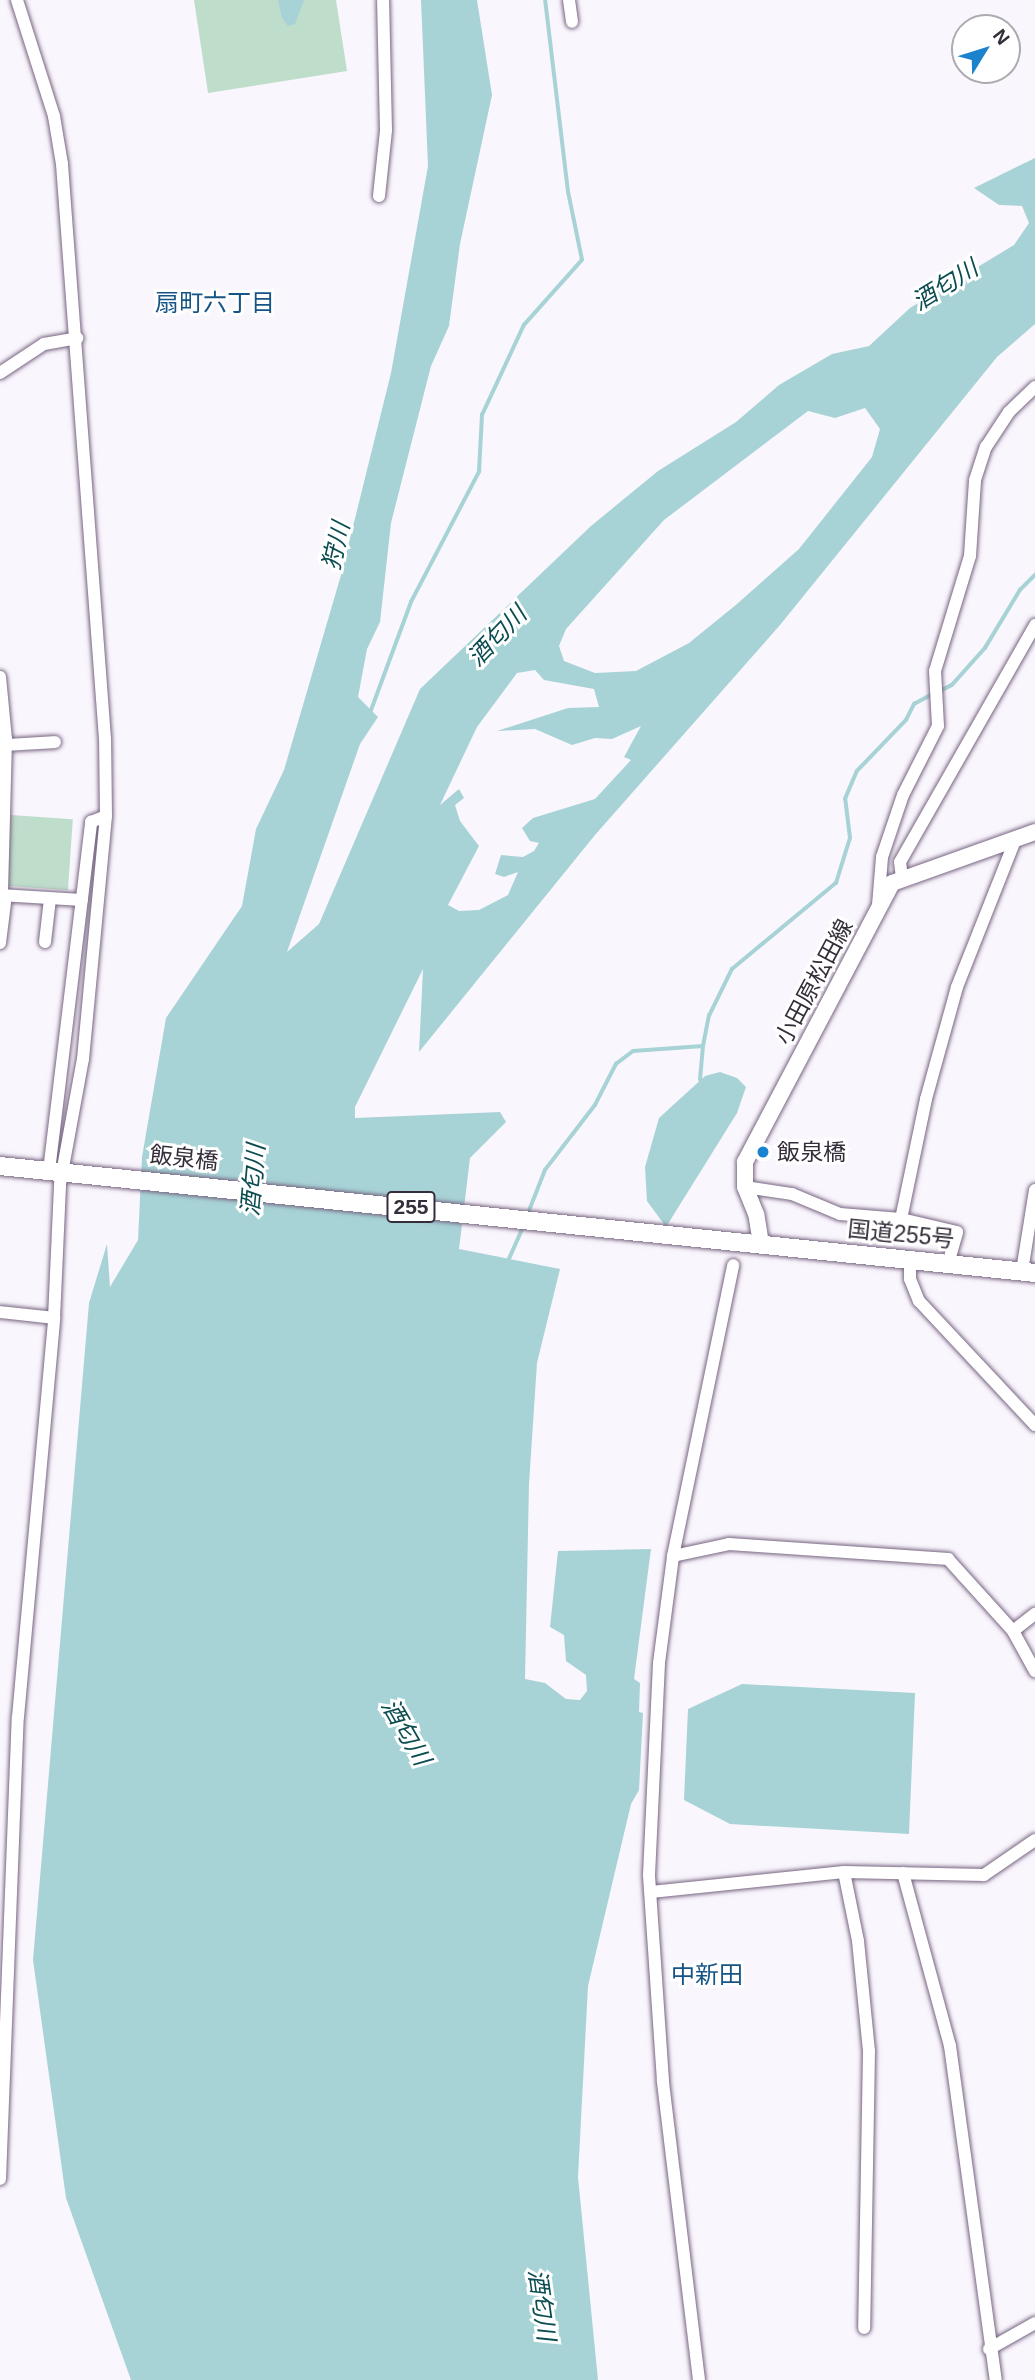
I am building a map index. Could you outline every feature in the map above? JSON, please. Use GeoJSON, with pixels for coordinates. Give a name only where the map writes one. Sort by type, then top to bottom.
{"type":"FeatureCollection","features":[{"type":"Feature","properties":{"kind":"highway","name":"255"},"geometry":{"type":"LineString","coordinates":[[0,1166],[55,1170]]}},
{"type":"Feature","properties":{"kind":"highway","name":"飯泉橋"},"geometry":{"type":"LineString","coordinates":[[55,1170],[761,1244]]}},
{"type":"Feature","properties":{"kind":"highway","name":"国道255号"},"geometry":{"type":"LineString","coordinates":[[761,1244],[1028,1272]]}},
{"type":"Feature","properties":{"kind":"main road"},"geometry":{"type":"LineString","coordinates":[[902,878],[1035,832]]}},
{"type":"Feature","properties":{"kind":"main road","name":"小田原松田線"},"geometry":{"type":"LineString","coordinates":[[761,1244],[756,1214],[745,1187],[745,1162],[877,910],[892,883],[902,878]]}},
{"type":"Feature","properties":{"kind":"street"},"geometry":{"type":"LineString","coordinates":[[18,0],[54,116],[77,338],[106,739],[106,816],[83,1059],[55,1170]]}},
{"type":"Feature","properties":{"kind":"street"},"geometry":{"type":"LineString","coordinates":[[379,196],[386,130],[383,0]]}},
{"type":"Feature","properties":{"kind":"street"},"geometry":{"type":"LineString","coordinates":[[569,0],[572,22]]}},
{"type":"Feature","properties":{"kind":"street"},"geometry":{"type":"LineString","coordinates":[[0,373],[44,344],[77,338]]}},
{"type":"Feature","properties":{"kind":"street"},"geometry":{"type":"LineString","coordinates":[[877,910],[882,857],[903,795],[938,726],[933,683],[970,556],[975,480],[986,447],[1009,412],[1035,387]]}},
{"type":"Feature","properties":{"kind":"street"},"geometry":{"type":"LineString","coordinates":[[902,878],[900,862],[1035,625]]}},
{"type":"Feature","properties":{"kind":"street"},"geometry":{"type":"LineString","coordinates":[[0,677],[6,745],[1,839],[3,895],[0,943]]}},
{"type":"Feature","properties":{"kind":"street"},"geometry":{"type":"LineString","coordinates":[[6,745],[55,742]]}},
{"type":"Feature","properties":{"kind":"street"},"geometry":{"type":"LineString","coordinates":[[0,2179],[18,1717],[54,1318],[55,1170],[91,822],[106,816]]}},
{"type":"Feature","properties":{"kind":"street"},"geometry":{"type":"LineString","coordinates":[[901,1219],[926,1099],[957,986],[1016,838]]}},
{"type":"Feature","properties":{"kind":"street"},"geometry":{"type":"LineString","coordinates":[[3,895],[82,900]]}},
{"type":"Feature","properties":{"kind":"street"},"geometry":{"type":"LineString","coordinates":[[45,942],[50,899]]}},
{"type":"Feature","properties":{"kind":"street"},"geometry":{"type":"LineString","coordinates":[[745,1187],[792,1194],[840,1214],[901,1219],[957,1232],[948,1264]]}},
{"type":"Feature","properties":{"kind":"street"},"geometry":{"type":"LineString","coordinates":[[1028,1272],[1035,1190]]}},
{"type":"Feature","properties":{"kind":"street"},"geometry":{"type":"LineString","coordinates":[[911,1259],[910,1279],[919,1301],[1035,1425]]}},
{"type":"Feature","properties":{"kind":"street"},"geometry":{"type":"LineString","coordinates":[[699,2380],[680,2252],[660,2053],[651,1892],[659,1663],[673,1556],[733,1265]]}},
{"type":"Feature","properties":{"kind":"street"},"geometry":{"type":"LineString","coordinates":[[0,1312],[54,1318]]}},
{"type":"Feature","properties":{"kind":"street"},"geometry":{"type":"LineString","coordinates":[[673,1556],[729,1545],[948,1559],[1013,1631],[1035,1671]]}},
{"type":"Feature","properties":{"kind":"street"},"geometry":{"type":"LineString","coordinates":[[1013,1631],[1035,1614]]}},
{"type":"Feature","properties":{"kind":"street"},"geometry":{"type":"LineString","coordinates":[[651,1892],[844,1872],[989,1874],[1035,1839]]}},
{"type":"Feature","properties":{"kind":"street"},"geometry":{"type":"LineString","coordinates":[[844,1872],[859,1941],[869,2051],[864,2328]]}},
{"type":"Feature","properties":{"kind":"street"},"geometry":{"type":"LineString","coordinates":[[903,1873],[950,2046],[989,2349],[996,2380]]}},
{"type":"Feature","properties":{"kind":"street"},"geometry":{"type":"LineString","coordinates":[[989,2349],[1035,2323]]}},
{"type":"Feature","properties":{"kind":"green space"},"geometry":{"type":"Polygon","coordinates":[[[194,0],[336,0],[347,71],[208,93],[194,0]]]}},
{"type":"Feature","properties":{"kind":"green space"},"geometry":{"type":"Polygon","coordinates":[[[11,815],[73,819],[68,890],[6,886],[11,815]]]}},
{"type":"Feature","properties":{"kind":"water"},"geometry":{"type":"Polygon","coordinates":[[[278,0],[304,0],[295,24],[288,26],[282,18],[278,0]]]}},
{"type":"Feature","properties":{"kind":"water","name":"酒匂川"},"geometry":{"type":"Polygon","coordinates":[[[421,0],[477,0],[492,95],[460,244],[449,326],[431,366],[391,523],[380,622],[367,649],[358,697],[378,717],[360,744],[287,952],[319,924],[420,689],[591,526],[658,471],[736,422],[779,385],[832,354],[869,346],[910,308],[1014,245],[1029,223],[1022,206],[999,205],[974,188],[1035,158],[1035,324],[997,357],[780,625],[595,835],[419,1052],[423,969],[355,1107],[355,1118],[500,1112],[506,1122],[470,1158],[459,1249],[560,1269],[537,1363],[529,1484],[525,1679],[545,1683],[566,1699],[580,1700],[587,1691],[586,1675],[566,1661],[564,1635],[550,1627],[558,1551],[651,1549],[634,1679],[640,1683],[639,1712],[643,1713],[639,1790],[631,1804],[588,1986],[578,2177],[598,2380],[131,2380],[66,2198],[33,1960],[89,1303],[107,1244],[110,1287],[138,1240],[142,1157],[166,1018],[242,906],[256,829],[284,770],[341,575],[391,373],[428,166],[421,0]],[[865,408],[835,418],[808,411],[664,520],[566,629],[559,646],[564,661],[595,673],[636,671],[689,643],[737,604],[799,549],[872,457],[880,429],[865,408]],[[535,670],[517,673],[477,727],[440,805],[459,789],[464,798],[455,805],[460,821],[479,846],[448,905],[459,911],[479,910],[508,895],[518,872],[504,877],[495,874],[501,855],[523,857],[534,851],[539,843],[530,841],[522,828],[533,818],[595,799],[631,760],[624,757],[641,726],[612,739],[595,738],[572,745],[535,729],[497,731],[568,708],[599,707],[594,689],[544,680],[535,670]]]}},
{"type":"Feature","properties":{"kind":"water"},"geometry":{"type":"Polygon","coordinates":[[[720,1072],[737,1078],[746,1087],[737,1113],[666,1227],[647,1201],[645,1167],[659,1118],[705,1076],[720,1072]]]}},
{"type":"Feature","properties":{"kind":"water"},"geometry":{"type":"Polygon","coordinates":[[[742,1684],[915,1693],[909,1834],[730,1824],[684,1800],[688,1709],[742,1684]]]}},
{"type":"Feature","properties":{"kind":"waterway"},"geometry":{"type":"LineString","coordinates":[[370,713],[411,602],[479,472],[482,415],[524,325],[582,260],[568,192],[545,0]]}},
{"type":"Feature","properties":{"kind":"waterway"},"geometry":{"type":"LineString","coordinates":[[940,691],[952,685],[985,648],[1020,590],[1035,575]]}},
{"type":"Feature","properties":{"kind":"waterway"},"geometry":{"type":"LineString","coordinates":[[527,1216],[545,1170],[595,1105],[616,1064],[633,1051],[703,1046],[709,1016],[732,969],[836,883],[850,838],[845,799],[857,771],[906,720],[914,704],[933,694]]}},
{"type":"Feature","properties":{"kind":"waterway"},"geometry":{"type":"LineString","coordinates":[[700,1080],[703,1046]]}},
{"type":"Feature","properties":{"kind":"waterway"},"geometry":{"type":"LineString","coordinates":[[508,1261],[523,1227]]}},
{"type":"Feature","properties":{"kind":"place","name":"飯泉橋"},"geometry":{"type":"Point","coordinates":[763,1152]}},
{"type":"Feature","properties":{"kind":"district","name":"扇町六丁目"},"geometry":{"type":"Point","coordinates":[215,303]}},
{"type":"Feature","properties":{"kind":"district","name":"中新田"},"geometry":{"type":"Point","coordinates":[707,1975]}},
{"type":"Feature","properties":{"kind":"water label","name":"狩川"},"geometry":{"type":"Point","coordinates":[336,546]}}]}
